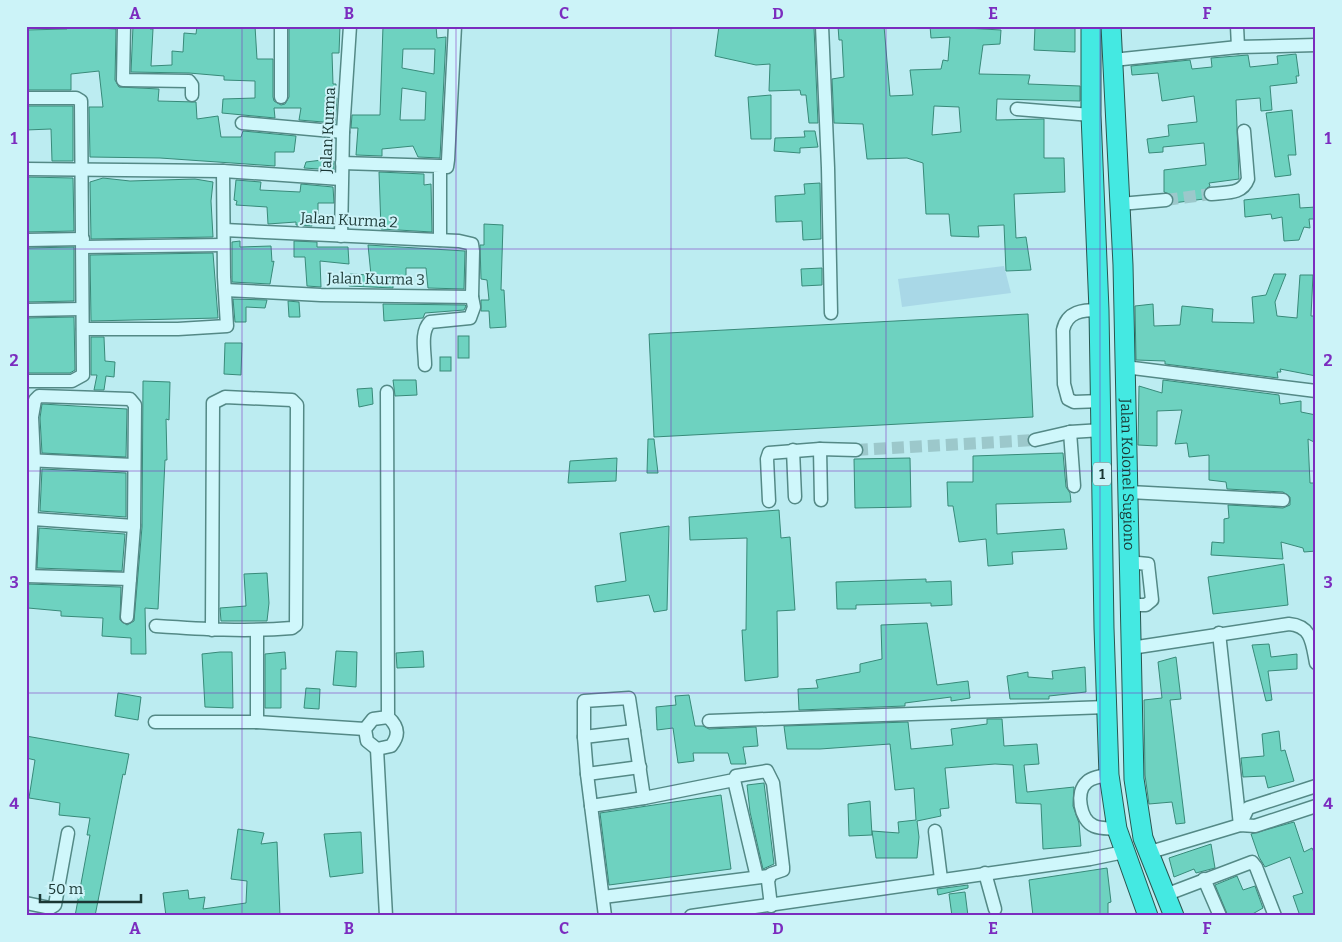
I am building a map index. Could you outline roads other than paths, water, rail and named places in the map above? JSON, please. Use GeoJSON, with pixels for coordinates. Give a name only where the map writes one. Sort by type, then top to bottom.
{"type":"FeatureCollection","features":[{"type":"Feature","properties":{"kind":"highway","name":"Jalan Kolonel Sugiono"},"geometry":{"type":"LineString","coordinates":[[1091,26],[1091,115],[1102,401],[1104,628],[1109,774],[1117,829],[1148,916]]}},
{"type":"Feature","properties":{"kind":"highway","name":"Jalan Kolonel Sugiono"},"geometry":{"type":"LineString","coordinates":[[1111,26],[1120,204],[1129,492],[1128,583],[1134,779],[1140,829],[1147,853],[1174,916]]}},
{"type":"Feature","properties":{"kind":"highway"},"geometry":{"type":"LineString","coordinates":[[1102,430],[1127,428]]}},
{"type":"Feature","properties":{"kind":"street"},"geometry":{"type":"LineString","coordinates":[[124,26],[123,80],[189,81],[192,85],[192,95]]}},
{"type":"Feature","properties":{"kind":"street"},"geometry":{"type":"LineString","coordinates":[[281,26],[281,97]]}},
{"type":"Feature","properties":{"kind":"street","name":"Jalan Kurma"},"geometry":{"type":"LineString","coordinates":[[341,236],[343,132],[350,26]]}},
{"type":"Feature","properties":{"kind":"street"},"geometry":{"type":"LineString","coordinates":[[342,163],[446,167],[448,160],[455,26]]}},
{"type":"Feature","properties":{"kind":"street"},"geometry":{"type":"LineString","coordinates":[[822,26],[830,313]]}},
{"type":"Feature","properties":{"kind":"street"},"geometry":{"type":"LineString","coordinates":[[1237,26],[1238,47]]}},
{"type":"Feature","properties":{"kind":"street"},"geometry":{"type":"LineString","coordinates":[[1113,60],[1238,47],[1316,45]]}},
{"type":"Feature","properties":{"kind":"street"},"geometry":{"type":"LineString","coordinates":[[26,98],[76,98],[81,101],[83,243],[81,378],[60,382],[26,381]]}},
{"type":"Feature","properties":{"kind":"street"},"geometry":{"type":"LineString","coordinates":[[1017,109],[1091,115]]}},
{"type":"Feature","properties":{"kind":"street"},"geometry":{"type":"LineString","coordinates":[[242,123],[343,132]]}},
{"type":"Feature","properties":{"kind":"street"},"geometry":{"type":"LineString","coordinates":[[1211,194],[1239,191],[1245,187],[1248,180],[1244,131]]}},
{"type":"Feature","properties":{"kind":"street"},"geometry":{"type":"LineString","coordinates":[[440,166],[440,240]]}},
{"type":"Feature","properties":{"kind":"street"},"geometry":{"type":"LineString","coordinates":[[26,169],[223,171],[341,179]]}},
{"type":"Feature","properties":{"kind":"street"},"geometry":{"type":"LineString","coordinates":[[83,329],[224,327],[228,324],[225,290],[223,171]]}},
{"type":"Feature","properties":{"kind":"street"},"geometry":{"type":"LineString","coordinates":[[1120,204],[1166,200]]}},
{"type":"Feature","properties":{"kind":"street","name":"Jalan Kurma 2"},"geometry":{"type":"LineString","coordinates":[[224,230],[440,240],[472,244],[472,297]]}},
{"type":"Feature","properties":{"kind":"street"},"geometry":{"type":"LineString","coordinates":[[26,240],[83,243],[224,245]]}},
{"type":"Feature","properties":{"kind":"street","name":"Jalan Kurma 3"},"geometry":{"type":"LineString","coordinates":[[225,290],[321,295],[472,297]]}},
{"type":"Feature","properties":{"kind":"street"},"geometry":{"type":"LineString","coordinates":[[425,365],[424,339],[426,326],[430,322],[470,318],[474,307],[472,297]]}},
{"type":"Feature","properties":{"kind":"street"},"geometry":{"type":"LineString","coordinates":[[26,310],[82,308]]}},
{"type":"Feature","properties":{"kind":"street"},"geometry":{"type":"LineString","coordinates":[[1099,310],[1069,315],[1065,321],[1063,330],[1064,375],[1068,399],[1074,402],[1102,401]]}},
{"type":"Feature","properties":{"kind":"street"},"geometry":{"type":"LineString","coordinates":[[1125,367],[1316,391]]}},
{"type":"Feature","properties":{"kind":"street"},"geometry":{"type":"LineString","coordinates":[[387,392],[388,717],[396,726],[396,740],[385,749],[377,749],[367,741],[365,729],[373,719],[388,717]]}},
{"type":"Feature","properties":{"kind":"street"},"geometry":{"type":"LineString","coordinates":[[156,626],[212,630],[257,631],[290,628],[296,624],[297,405],[292,400],[225,397],[213,403],[212,630]]}},
{"type":"Feature","properties":{"kind":"street"},"geometry":{"type":"LineString","coordinates":[[127,617],[130,579],[134,526],[135,405],[128,398],[36,398],[32,417],[30,460],[32,519],[28,576],[130,579]]}},
{"type":"Feature","properties":{"kind":"street"},"geometry":{"type":"LineString","coordinates":[[1035,440],[1070,432],[1102,430]]}},
{"type":"Feature","properties":{"kind":"street"},"geometry":{"type":"LineString","coordinates":[[1070,432],[1074,486]]}},
{"type":"Feature","properties":{"kind":"street"},"geometry":{"type":"LineString","coordinates":[[769,501],[767,459],[769,453],[820,449],[856,450]]}},
{"type":"Feature","properties":{"kind":"street"},"geometry":{"type":"LineString","coordinates":[[820,449],[821,500]]}},
{"type":"Feature","properties":{"kind":"street"},"geometry":{"type":"LineString","coordinates":[[793,450],[795,497]]}},
{"type":"Feature","properties":{"kind":"street"},"geometry":{"type":"LineString","coordinates":[[30,460],[133,466]]}},
{"type":"Feature","properties":{"kind":"street"},"geometry":{"type":"LineString","coordinates":[[1129,492],[1283,500]]}},
{"type":"Feature","properties":{"kind":"street"},"geometry":{"type":"LineString","coordinates":[[32,519],[134,526]]}},
{"type":"Feature","properties":{"kind":"street"},"geometry":{"type":"LineString","coordinates":[[1128,562],[1148,564],[1151,603],[1130,605]]}},
{"type":"Feature","properties":{"kind":"street"},"geometry":{"type":"LineString","coordinates":[[1128,583],[1150,583]]}},
{"type":"Feature","properties":{"kind":"street"},"geometry":{"type":"LineString","coordinates":[[1130,648],[1289,624],[1299,625],[1309,634],[1316,663]]}},
{"type":"Feature","properties":{"kind":"street"},"geometry":{"type":"LineString","coordinates":[[257,631],[257,722]]}},
{"type":"Feature","properties":{"kind":"street"},"geometry":{"type":"LineString","coordinates":[[1219,634],[1240,825]]}},
{"type":"Feature","properties":{"kind":"street"},"geometry":{"type":"LineString","coordinates":[[606,916],[591,806],[584,737],[584,701],[628,697],[644,798]]}},
{"type":"Feature","properties":{"kind":"street"},"geometry":{"type":"LineString","coordinates":[[709,721],[1107,708]]}},
{"type":"Feature","properties":{"kind":"street"},"geometry":{"type":"LineString","coordinates":[[155,722],[257,722],[365,729]]}},
{"type":"Feature","properties":{"kind":"street"},"geometry":{"type":"LineString","coordinates":[[584,737],[634,731]]}},
{"type":"Feature","properties":{"kind":"street"},"geometry":{"type":"LineString","coordinates":[[377,749],[386,916]]}},
{"type":"Feature","properties":{"kind":"street"},"geometry":{"type":"LineString","coordinates":[[588,774],[640,767]]}},
{"type":"Feature","properties":{"kind":"street"},"geometry":{"type":"LineString","coordinates":[[591,806],[644,798],[734,780],[736,776],[763,770],[767,771],[772,779],[783,870],[763,876],[603,897]]}},
{"type":"Feature","properties":{"kind":"street"},"geometry":{"type":"LineString","coordinates":[[1109,774],[1088,780],[1084,784],[1080,796],[1081,805],[1084,817],[1096,828],[1117,829]]}},
{"type":"Feature","properties":{"kind":"street"},"geometry":{"type":"LineString","coordinates":[[734,780],[763,876],[768,881],[771,906]]}},
{"type":"Feature","properties":{"kind":"street"},"geometry":{"type":"LineString","coordinates":[[1240,825],[1248,808],[1316,786]]}},
{"type":"Feature","properties":{"kind":"street"},"geometry":{"type":"LineString","coordinates":[[1147,853],[1240,825],[1255,826],[1316,806]]}},
{"type":"Feature","properties":{"kind":"street"},"geometry":{"type":"LineString","coordinates":[[934,831],[941,879]]}},
{"type":"Feature","properties":{"kind":"street"},"geometry":{"type":"LineString","coordinates":[[26,903],[50,908],[55,905],[68,833]]}},
{"type":"Feature","properties":{"kind":"street"},"geometry":{"type":"LineString","coordinates":[[691,916],[771,906],[1124,852]]}},
{"type":"Feature","properties":{"kind":"street"},"geometry":{"type":"LineString","coordinates":[[1165,895],[1248,862],[1256,867],[1275,916]]}},
{"type":"Feature","properties":{"kind":"street"},"geometry":{"type":"LineString","coordinates":[[985,873],[995,909]]}},
{"type":"Feature","properties":{"kind":"street"},"geometry":{"type":"LineString","coordinates":[[1204,879],[1220,916]]}},
{"type":"Feature","properties":{"kind":"tunnel"},"geometry":{"type":"LineString","coordinates":[[1166,200],[1211,194]]}},
{"type":"Feature","properties":{"kind":"tunnel"},"geometry":{"type":"LineString","coordinates":[[856,450],[1035,440]]}}]}
